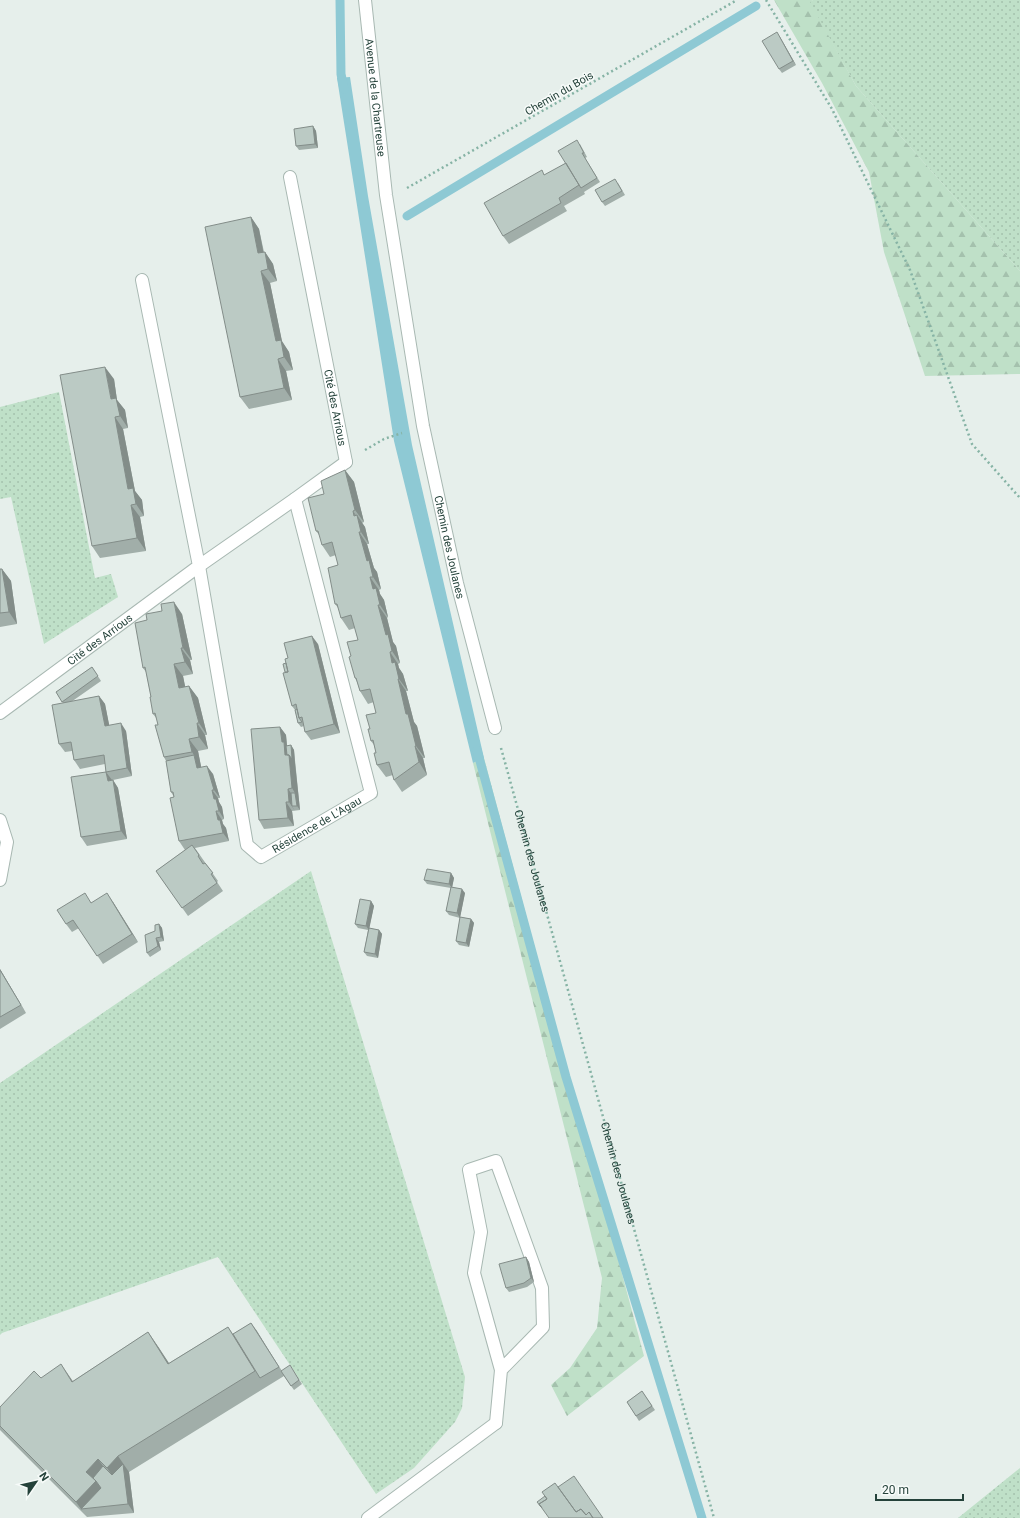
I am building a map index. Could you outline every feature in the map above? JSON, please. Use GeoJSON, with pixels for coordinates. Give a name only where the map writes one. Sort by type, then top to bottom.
{"type":"FeatureCollection","features":[{"type":"Feature","properties":{"kind":"street","name":"Avenue de la Chartreuse"},"geometry":{"type":"LineString","coordinates":[[365,0],[386,195]]}},
{"type":"Feature","properties":{"kind":"street","name":"Cité des Arrious"},"geometry":{"type":"LineString","coordinates":[[0,713],[199,566],[346,462],[290,177]]}},
{"type":"Feature","properties":{"kind":"street","name":"Chemin des Joulanes"},"geometry":{"type":"LineString","coordinates":[[386,195],[423,426],[457,583],[495,728]]}},
{"type":"Feature","properties":{"kind":"street"},"geometry":{"type":"LineString","coordinates":[[142,280],[199,566]]}},
{"type":"Feature","properties":{"kind":"street","name":"Résidence de L'Agau"},"geometry":{"type":"LineString","coordinates":[[199,566],[247,845],[261,858],[371,793],[295,499]]}},
{"type":"Feature","properties":{"kind":"street"},"geometry":{"type":"LineString","coordinates":[[0,820],[7,842],[0,880]]}},
{"type":"Feature","properties":{"kind":"street"},"geometry":{"type":"LineString","coordinates":[[368,1518],[496,1423],[501,1370],[474,1272],[481,1232],[469,1170],[496,1161],[542,1288],[543,1296],[543,1327],[501,1370]]}},
{"type":"Feature","properties":{"kind":"path","name":"Chemin du Bois"},"geometry":{"type":"LineString","coordinates":[[386,195],[407,188],[738,0]]}},
{"type":"Feature","properties":{"kind":"path"},"geometry":{"type":"LineString","coordinates":[[766,0],[832,109],[910,270],[972,444],[1020,498]]}},
{"type":"Feature","properties":{"kind":"path"},"geometry":{"type":"LineString","coordinates":[[384,440],[404,432]]}},
{"type":"Feature","properties":{"kind":"path","name":"Chemin des Joulanes"},"geometry":{"type":"LineString","coordinates":[[495,728],[714,1518]]}},
{"type":"Feature","properties":{"kind":"green space"},"geometry":{"type":"Polygon","coordinates":[[[774,0],[813,0],[810,2],[856,86],[1020,271],[1020,374],[925,376],[884,252],[869,172],[822,83],[774,0]]]}},
{"type":"Feature","properties":{"kind":"green space"},"geometry":{"type":"Polygon","coordinates":[[[813,0],[1020,0],[1020,271],[856,86],[809,2],[813,0]]]}},
{"type":"Feature","properties":{"kind":"green space"},"geometry":{"type":"Polygon","coordinates":[[[59,392],[95,578],[111,574],[118,597],[44,644],[11,497],[0,499],[0,407],[59,392]]]}},
{"type":"Feature","properties":{"kind":"green space"},"geometry":{"type":"Polygon","coordinates":[[[484,758],[644,1356],[567,1416],[551,1385],[570,1368],[597,1328],[602,1278],[473,763],[484,758]]]}},
{"type":"Feature","properties":{"kind":"green space"},"geometry":{"type":"Polygon","coordinates":[[[311,871],[465,1377],[462,1408],[455,1422],[414,1468],[376,1494],[218,1257],[2,1333],[0,1335],[0,1083],[311,871]]]}},
{"type":"Feature","properties":{"kind":"green space"},"geometry":{"type":"Polygon","coordinates":[[[1020,1468],[1020,1518],[958,1518],[1020,1468]]]}},
{"type":"Feature","properties":{"kind":"water"},"geometry":{"type":"Polygon","coordinates":[[[350,77],[368,196],[412,445],[484,758],[473,763],[394,441],[337,78],[350,77]]]}},
{"type":"Feature","properties":{"kind":"building"},"geometry":{"type":"Polygon","coordinates":[[[777,32],[793,61],[779,69],[762,41],[777,32]]]}},
{"type":"Feature","properties":{"kind":"building"},"geometry":{"type":"Polygon","coordinates":[[[313,126],[315,144],[296,146],[294,129],[313,126]]]}},
{"type":"Feature","properties":{"kind":"building"},"geometry":{"type":"Polygon","coordinates":[[[577,140],[584,153],[582,153],[597,178],[581,188],[558,151],[577,140]]]}},
{"type":"Feature","properties":{"kind":"building"},"geometry":{"type":"Polygon","coordinates":[[[566,163],[579,185],[559,198],[561,203],[503,236],[484,203],[542,170],[544,175],[566,163]]]}},
{"type":"Feature","properties":{"kind":"building"},"geometry":{"type":"Polygon","coordinates":[[[615,179],[622,191],[602,202],[595,190],[615,179]]]}},
{"type":"Feature","properties":{"kind":"building"},"geometry":{"type":"Polygon","coordinates":[[[251,217],[258,253],[265,252],[268,269],[261,271],[276,341],[281,340],[284,357],[278,359],[284,388],[240,397],[205,227],[251,217]]]}},
{"type":"Feature","properties":{"kind":"building"},"geometry":{"type":"Polygon","coordinates":[[[105,367],[111,399],[116,398],[120,416],[115,417],[128,489],[133,488],[136,504],[131,505],[137,538],[92,546],[60,375],[105,367]]]}},
{"type":"Feature","properties":{"kind":"building"},"geometry":{"type":"Polygon","coordinates":[[[345,470],[355,510],[353,511],[354,516],[357,515],[361,532],[359,532],[367,561],[369,560],[373,577],[370,577],[373,589],[376,588],[380,605],[378,605],[392,651],[390,652],[392,663],[395,662],[406,714],[408,714],[419,762],[394,780],[389,762],[377,765],[374,753],[376,753],[373,740],[371,741],[368,729],[370,729],[366,715],[376,713],[370,689],[360,691],[349,657],[351,656],[347,642],[358,640],[351,615],[341,618],[337,604],[335,604],[328,568],[338,565],[332,542],[322,545],[318,531],[316,531],[308,498],[324,494],[321,481],[345,470]]]}},
{"type":"Feature","properties":{"kind":"building"},"geometry":{"type":"Polygon","coordinates":[[[0,569],[2,569],[9,612],[0,613],[0,569]]]}},
{"type":"Feature","properties":{"kind":"building"},"geometry":{"type":"Polygon","coordinates":[[[174,602],[183,648],[181,648],[185,662],[174,664],[179,688],[189,686],[199,723],[197,723],[199,737],[189,739],[192,752],[164,757],[155,725],[158,725],[155,713],[153,714],[151,697],[145,667],[143,668],[135,623],[147,620],[146,614],[162,611],[161,604],[174,602]]]}},
{"type":"Feature","properties":{"kind":"building"},"geometry":{"type":"Polygon","coordinates":[[[312,636],[334,724],[305,732],[302,717],[299,718],[296,704],[292,706],[283,673],[288,672],[285,659],[288,658],[284,643],[312,636]]]}},
{"type":"Feature","properties":{"kind":"building"},"geometry":{"type":"Polygon","coordinates":[[[286,663],[288,672],[285,672],[283,664],[286,663]]]}},
{"type":"Feature","properties":{"kind":"building"},"geometry":{"type":"Polygon","coordinates":[[[92,667],[98,676],[62,702],[56,692],[92,667]]]}},
{"type":"Feature","properties":{"kind":"building"},"geometry":{"type":"Polygon","coordinates":[[[99,696],[105,726],[121,723],[127,768],[106,772],[104,755],[74,760],[71,742],[59,744],[52,705],[99,696]]]}},
{"type":"Feature","properties":{"kind":"building"},"geometry":{"type":"Polygon","coordinates":[[[297,709],[299,718],[302,722],[298,723],[295,710],[297,709]]]}},
{"type":"Feature","properties":{"kind":"building"},"geometry":{"type":"Polygon","coordinates":[[[280,727],[282,742],[284,742],[285,755],[289,755],[292,788],[288,789],[289,802],[286,802],[288,818],[259,820],[251,729],[280,727]]]}},
{"type":"Feature","properties":{"kind":"building"},"geometry":{"type":"Polygon","coordinates":[[[291,745],[292,759],[289,755],[287,755],[286,746],[291,745]]]}},
{"type":"Feature","properties":{"kind":"building"},"geometry":{"type":"Polygon","coordinates":[[[194,755],[197,768],[207,766],[214,790],[212,790],[214,799],[216,799],[219,811],[216,811],[218,820],[220,820],[223,833],[179,841],[170,798],[174,797],[173,792],[171,792],[166,761],[194,755]]]}},
{"type":"Feature","properties":{"kind":"building"},"geometry":{"type":"Polygon","coordinates":[[[106,772],[108,781],[113,780],[121,831],[81,837],[71,777],[106,772]]]}},
{"type":"Feature","properties":{"kind":"building"},"geometry":{"type":"Polygon","coordinates":[[[291,793],[295,793],[297,806],[292,806],[291,793]]]}},
{"type":"Feature","properties":{"kind":"building"},"geometry":{"type":"Polygon","coordinates":[[[192,845],[203,864],[205,863],[213,873],[211,874],[217,883],[182,908],[156,871],[192,845]]]}},
{"type":"Feature","properties":{"kind":"building"},"geometry":{"type":"Polygon","coordinates":[[[427,869],[451,873],[449,884],[424,880],[427,869]]]}},
{"type":"Feature","properties":{"kind":"building"},"geometry":{"type":"Polygon","coordinates":[[[451,887],[462,889],[457,913],[446,911],[451,887]]]}},
{"type":"Feature","properties":{"kind":"building"},"geometry":{"type":"Polygon","coordinates":[[[85,893],[91,903],[107,893],[132,934],[97,956],[73,920],[66,924],[57,910],[85,893]]]}},
{"type":"Feature","properties":{"kind":"building"},"geometry":{"type":"Polygon","coordinates":[[[360,899],[371,901],[366,926],[355,924],[360,899]]]}},
{"type":"Feature","properties":{"kind":"building"},"geometry":{"type":"Polygon","coordinates":[[[460,917],[471,919],[466,943],[456,941],[460,917]]]}},
{"type":"Feature","properties":{"kind":"building"},"geometry":{"type":"Polygon","coordinates":[[[159,924],[161,937],[156,938],[158,946],[147,953],[145,935],[155,931],[155,925],[159,924]]]}},
{"type":"Feature","properties":{"kind":"building"},"geometry":{"type":"Polygon","coordinates":[[[369,928],[379,930],[375,954],[364,952],[369,928]]]}},
{"type":"Feature","properties":{"kind":"building"},"geometry":{"type":"Polygon","coordinates":[[[0,970],[21,1005],[0,1017],[0,970]]]}},
{"type":"Feature","properties":{"kind":"building"},"geometry":{"type":"Polygon","coordinates":[[[526,1257],[531,1278],[524,1283],[506,1288],[499,1264],[526,1257]]]}},
{"type":"Feature","properties":{"kind":"building"},"geometry":{"type":"Polygon","coordinates":[[[251,1323],[279,1367],[260,1378],[233,1334],[251,1323]]]}},
{"type":"Feature","properties":{"kind":"building"},"geometry":{"type":"Polygon","coordinates":[[[228,1327],[255,1371],[118,1456],[107,1468],[98,1459],[86,1472],[96,1481],[76,1502],[0,1426],[0,1407],[34,1371],[41,1378],[61,1364],[72,1382],[148,1332],[168,1364],[228,1327]]]}},
{"type":"Feature","properties":{"kind":"building"},"geometry":{"type":"Polygon","coordinates":[[[290,1365],[299,1380],[291,1386],[281,1371],[290,1365]]]}},
{"type":"Feature","properties":{"kind":"building"},"geometry":{"type":"Polygon","coordinates":[[[642,1391],[652,1406],[636,1416],[627,1402],[642,1391]]]}},
{"type":"Feature","properties":{"kind":"building"},"geometry":{"type":"Polygon","coordinates":[[[123,1464],[128,1504],[81,1509],[101,1488],[93,1478],[103,1466],[112,1475],[123,1464]]]}},
{"type":"Feature","properties":{"kind":"building"},"geometry":{"type":"Polygon","coordinates":[[[574,1476],[603,1518],[593,1518],[589,1512],[586,1515],[581,1509],[576,1512],[558,1487],[574,1476]]]}},
{"type":"Feature","properties":{"kind":"building"},"geometry":{"type":"Polygon","coordinates":[[[555,1483],[576,1512],[581,1509],[586,1515],[589,1512],[593,1518],[549,1518],[539,1504],[547,1499],[542,1492],[555,1483]]]}},
{"type":"Feature","properties":{"kind":"building"},"geometry":{"type":"Polygon","coordinates":[[[545,1496],[547,1499],[539,1504],[542,1508],[537,1502],[545,1496]]]}},
{"type":"Feature","properties":{"kind":"waterway"},"geometry":{"type":"LineString","coordinates":[[340,0],[341,74],[344,89]]}},
{"type":"Feature","properties":{"kind":"waterway"},"geometry":{"type":"LineString","coordinates":[[407,216],[756,6]]}},
{"type":"Feature","properties":{"kind":"waterway"},"geometry":{"type":"LineString","coordinates":[[477,750],[566,1077],[702,1518]]}}]}
